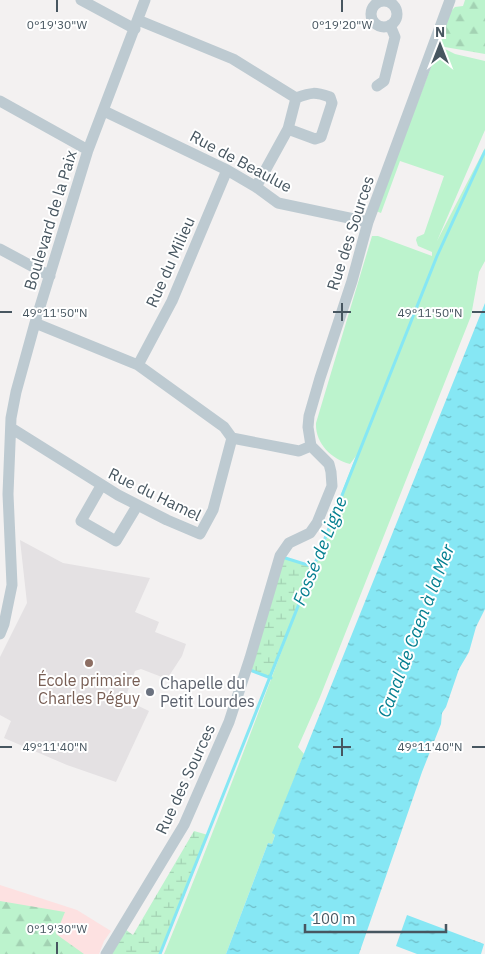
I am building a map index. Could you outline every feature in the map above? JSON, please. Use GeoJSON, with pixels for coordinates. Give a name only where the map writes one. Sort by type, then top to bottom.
{"type":"FeatureCollection","features":[{"type":"Feature","properties":{"kind":"street"},"geometry":{"type":"LineString","coordinates":[[81,0],[137,25],[233,59],[296,98]]}},
{"type":"Feature","properties":{"kind":"street","name":"Boulevard de la Paix"},"geometry":{"type":"LineString","coordinates":[[0,634],[4,624],[12,585],[8,494],[10,428],[13,406],[35,322],[88,150],[145,0]]}},
{"type":"Feature","properties":{"kind":"street","name":"Rue des Sources"},"geometry":{"type":"LineString","coordinates":[[106,954],[184,825],[229,722],[280,556],[289,544],[310,533],[317,523],[332,486],[331,472],[328,464],[311,446],[308,427],[309,416],[352,280],[368,222],[450,0]]}},
{"type":"Feature","properties":{"kind":"street"},"geometry":{"type":"LineString","coordinates":[[380,1],[389,2],[395,7],[396,19],[390,25],[378,25],[373,19],[372,10],[380,1]]}},
{"type":"Feature","properties":{"kind":"street"},"geometry":{"type":"LineString","coordinates":[[377,86],[384,81],[395,37],[390,25]]}},
{"type":"Feature","properties":{"kind":"street"},"geometry":{"type":"LineString","coordinates":[[288,129],[315,139],[321,137],[332,103],[330,98],[311,92],[296,98]]}},
{"type":"Feature","properties":{"kind":"street"},"geometry":{"type":"LineString","coordinates":[[256,187],[288,129],[296,98]]}},
{"type":"Feature","properties":{"kind":"street"},"geometry":{"type":"LineString","coordinates":[[0,101],[88,150]]}},
{"type":"Feature","properties":{"kind":"street","name":"Rue de Beaulue"},"geometry":{"type":"LineString","coordinates":[[104,111],[227,170],[278,203],[368,222]]}},
{"type":"Feature","properties":{"kind":"street","name":"Rue du Milieu"},"geometry":{"type":"LineString","coordinates":[[138,365],[172,301],[227,170]]}},
{"type":"Feature","properties":{"kind":"street"},"geometry":{"type":"LineString","coordinates":[[0,249],[50,276]]}},
{"type":"Feature","properties":{"kind":"street"},"geometry":{"type":"LineString","coordinates":[[35,322],[138,365],[224,427],[232,438],[299,451],[311,446]]}},
{"type":"Feature","properties":{"kind":"street"},"geometry":{"type":"LineString","coordinates":[[0,406],[13,406]]}},
{"type":"Feature","properties":{"kind":"street","name":"Rue du Hamel"},"geometry":{"type":"LineString","coordinates":[[10,428],[101,486],[137,506],[200,534],[213,510],[232,438]]}},
{"type":"Feature","properties":{"kind":"street"},"geometry":{"type":"LineString","coordinates":[[101,486],[81,521],[116,541],[137,506]]}},
{"type":"Feature","properties":{"kind":"shaded area","name":"École primaire Charles Péguy"},"geometry":{"type":"Polygon","coordinates":[[[20,540],[63,563],[150,578],[135,612],[159,622],[155,632],[186,644],[182,656],[167,679],[141,669],[135,671],[126,696],[128,701],[149,711],[116,782],[67,765],[4,738],[11,721],[0,715],[0,657],[27,603],[20,540]]]}},
{"type":"Feature","properties":{"kind":"shaded area"},"geometry":{"type":"Polygon","coordinates":[[[0,885],[77,910],[111,931],[104,941],[99,954],[0,954],[0,885]]]}},
{"type":"Feature","properties":{"kind":"green space"},"geometry":{"type":"Polygon","coordinates":[[[465,0],[485,0],[485,54],[439,46],[451,11],[455,7],[463,6],[465,0]]]}},
{"type":"Feature","properties":{"kind":"green space"},"geometry":{"type":"Polygon","coordinates":[[[439,46],[455,54],[485,61],[485,130],[437,241],[485,148],[485,261],[479,272],[471,316],[320,697],[298,747],[304,754],[273,833],[275,834],[272,845],[268,843],[226,954],[164,954],[214,830],[356,456],[350,464],[331,454],[318,437],[316,423],[372,236],[378,236],[432,256],[432,252],[418,246],[416,240],[417,237],[424,234],[444,176],[400,161],[381,213],[376,211],[439,46]]]}},
{"type":"Feature","properties":{"kind":"green space"},"geometry":{"type":"Polygon","coordinates":[[[281,556],[314,567],[271,678],[248,668],[281,556]]]}},
{"type":"Feature","properties":{"kind":"green space"},"geometry":{"type":"Polygon","coordinates":[[[194,831],[208,835],[160,954],[106,954],[122,927],[133,935],[194,831]]]}},
{"type":"Feature","properties":{"kind":"green space"},"geometry":{"type":"Polygon","coordinates":[[[0,901],[65,912],[56,934],[84,954],[0,954],[0,901]]]}},
{"type":"Feature","properties":{"kind":"water","name":"Canal de Caen à la Mer"},"geometry":{"type":"Polygon","coordinates":[[[485,303],[485,609],[476,627],[469,652],[459,669],[446,707],[442,713],[441,724],[422,772],[359,954],[226,954],[268,843],[272,844],[275,835],[272,833],[485,303]]]}},
{"type":"Feature","properties":{"kind":"water"},"geometry":{"type":"Polygon","coordinates":[[[407,915],[484,944],[481,954],[417,954],[396,946],[407,915]]]}},
{"type":"Feature","properties":{"kind":"waterway","name":"Fossé de Ligne"},"geometry":{"type":"LineString","coordinates":[[160,954],[437,256],[485,151]]}},
{"type":"Feature","properties":{"kind":"waterway"},"geometry":{"type":"LineString","coordinates":[[282,557],[314,567]]}},
{"type":"Feature","properties":{"kind":"waterway"},"geometry":{"type":"LineString","coordinates":[[250,670],[271,678]]}},
{"type":"Feature","properties":{"kind":"place","name":"École primaire Charles Péguy"},"geometry":{"type":"Point","coordinates":[89,663]}},
{"type":"Feature","properties":{"kind":"place","name":"Chapelle du Petit Lourdes"},"geometry":{"type":"Point","coordinates":[150,692]}}]}
